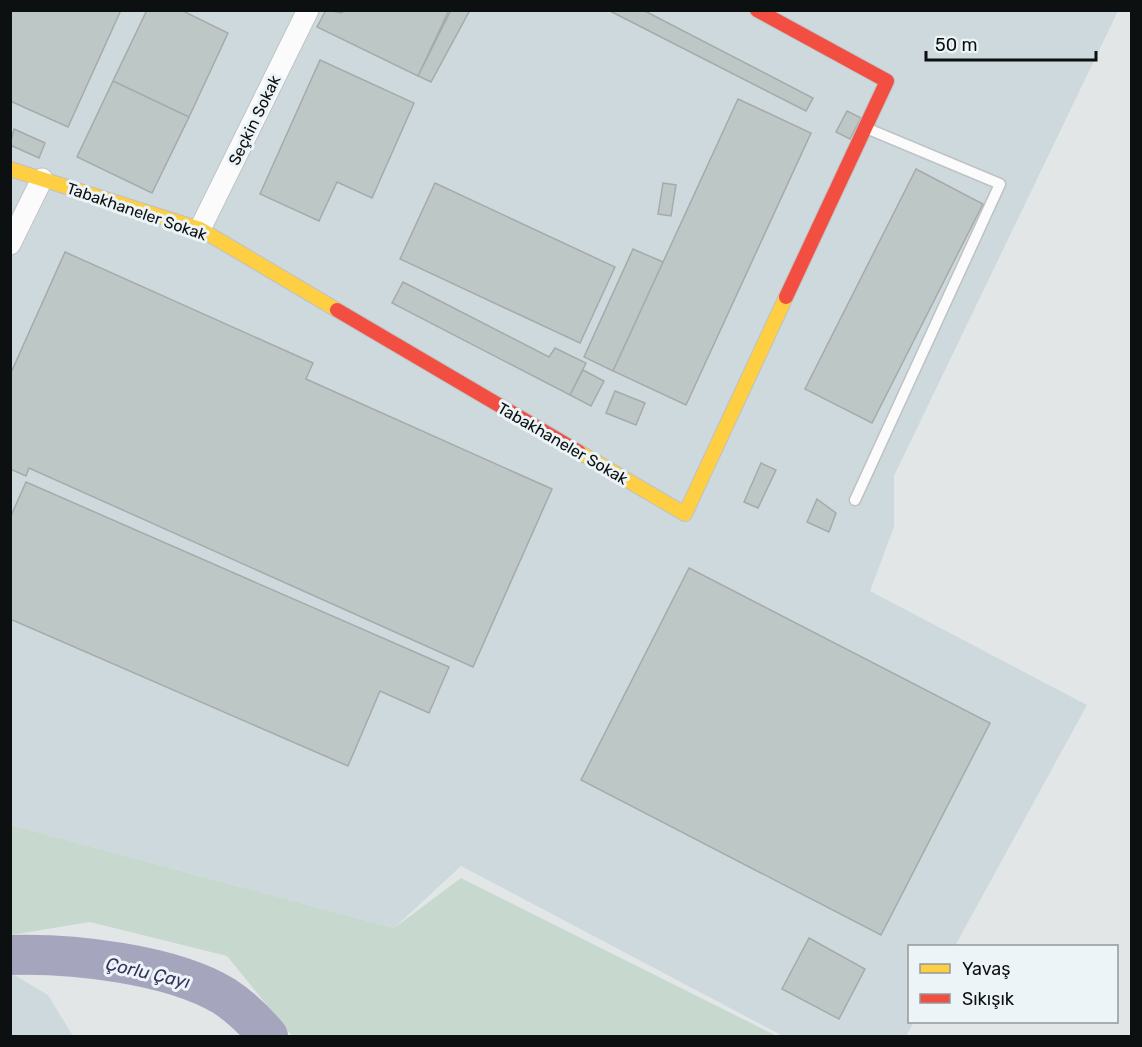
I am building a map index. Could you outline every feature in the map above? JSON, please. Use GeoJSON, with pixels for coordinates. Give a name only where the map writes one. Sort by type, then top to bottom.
{"type":"FeatureCollection","features":[{"type":"Feature","properties":{"kind":"street","name":"Seçkin Sokak"},"geometry":{"type":"LineString","coordinates":[[200,229],[308,10]]}},
{"type":"Feature","properties":{"kind":"street","name":"Tabakhaneler Sokak"},"geometry":{"type":"LineString","coordinates":[[10,169],[200,229],[685,514],[887,81],[757,10]]}},
{"type":"Feature","properties":{"kind":"street"},"geometry":{"type":"LineString","coordinates":[[10,244],[42,179]]}},
{"type":"Feature","properties":{"kind":"lane"},"geometry":{"type":"LineString","coordinates":[[855,500],[1000,184],[866,128]]}},
{"type":"Feature","properties":{"kind":"shaded area"},"geometry":{"type":"Polygon","coordinates":[[[10,11],[1118,11],[894,476],[894,527],[870,591],[1087,705],[956,945],[908,945],[908,1023],[913,1023],[906,1036],[783,1036],[461,866],[394,928],[11,825],[10,11]]]}},
{"type":"Feature","properties":{"kind":"shaded area"},"geometry":{"type":"Polygon","coordinates":[[[11,973],[48,995],[73,1036],[11,1036],[11,973]]]}},
{"type":"Feature","properties":{"kind":"green space"},"geometry":{"type":"Polygon","coordinates":[[[11,825],[394,928],[461,878],[777,1036],[292,1036],[227,956],[90,922],[11,935],[11,825]]]}},
{"type":"Feature","properties":{"kind":"building"},"geometry":{"type":"Polygon","coordinates":[[[10,10],[121,10],[68,127],[10,101],[10,10]]]}},
{"type":"Feature","properties":{"kind":"building"},"geometry":{"type":"Polygon","coordinates":[[[147,10],[181,10],[228,33],[189,117],[113,81],[147,10]]]}},
{"type":"Feature","properties":{"kind":"building"},"geometry":{"type":"Polygon","coordinates":[[[326,10],[342,13],[344,10],[449,10],[418,76],[317,27],[326,10]]]}},
{"type":"Feature","properties":{"kind":"building"},"geometry":{"type":"Polygon","coordinates":[[[451,10],[470,10],[431,82],[418,76],[451,10]]]}},
{"type":"Feature","properties":{"kind":"building"},"geometry":{"type":"Polygon","coordinates":[[[608,10],[643,10],[813,98],[806,111],[608,10]]]}},
{"type":"Feature","properties":{"kind":"building"},"geometry":{"type":"Polygon","coordinates":[[[320,60],[414,103],[372,198],[337,182],[319,221],[260,194],[320,60]]]}},
{"type":"Feature","properties":{"kind":"building"},"geometry":{"type":"Polygon","coordinates":[[[113,81],[189,117],[152,193],[77,157],[113,81]]]}},
{"type":"Feature","properties":{"kind":"building"},"geometry":{"type":"Polygon","coordinates":[[[738,99],[811,133],[686,405],[613,371],[738,99]]]}},
{"type":"Feature","properties":{"kind":"building"},"geometry":{"type":"Polygon","coordinates":[[[847,111],[861,118],[850,139],[836,132],[847,111]]]}},
{"type":"Feature","properties":{"kind":"building"},"geometry":{"type":"Polygon","coordinates":[[[14,129],[45,143],[39,158],[10,145],[14,129]]]}},
{"type":"Feature","properties":{"kind":"building"},"geometry":{"type":"Polygon","coordinates":[[[916,169],[983,204],[872,423],[805,389],[916,169]]]}},
{"type":"Feature","properties":{"kind":"building"},"geometry":{"type":"Polygon","coordinates":[[[435,183],[615,267],[580,343],[400,259],[435,183]]]}},
{"type":"Feature","properties":{"kind":"building"},"geometry":{"type":"Polygon","coordinates":[[[663,183],[676,185],[671,216],[658,214],[663,183]]]}},
{"type":"Feature","properties":{"kind":"building"},"geometry":{"type":"Polygon","coordinates":[[[633,249],[663,262],[613,371],[584,357],[633,249]]]}},
{"type":"Feature","properties":{"kind":"building"},"geometry":{"type":"Polygon","coordinates":[[[65,252],[313,363],[306,379],[552,489],[473,667],[29,468],[26,476],[10,469],[10,375],[65,252]]]}},
{"type":"Feature","properties":{"kind":"building"},"geometry":{"type":"Polygon","coordinates":[[[403,282],[549,357],[555,348],[586,363],[570,395],[392,303],[403,282]]]}},
{"type":"Feature","properties":{"kind":"building"},"geometry":{"type":"Polygon","coordinates":[[[583,370],[604,381],[591,406],[570,395],[583,370]]]}},
{"type":"Feature","properties":{"kind":"building"},"geometry":{"type":"Polygon","coordinates":[[[615,391],[645,403],[636,425],[606,413],[615,391]]]}},
{"type":"Feature","properties":{"kind":"building"},"geometry":{"type":"Polygon","coordinates":[[[761,463],[776,470],[758,508],[744,502],[761,463]]]}},
{"type":"Feature","properties":{"kind":"building"},"geometry":{"type":"Polygon","coordinates":[[[26,482],[449,667],[429,713],[380,691],[348,766],[10,619],[10,518],[26,482]]]}},
{"type":"Feature","properties":{"kind":"building"},"geometry":{"type":"Polygon","coordinates":[[[817,499],[836,513],[829,532],[807,522],[817,499]]]}},
{"type":"Feature","properties":{"kind":"building"},"geometry":{"type":"Polygon","coordinates":[[[689,568],[990,723],[881,935],[581,780],[689,568]]]}},
{"type":"Feature","properties":{"kind":"building"},"geometry":{"type":"Polygon","coordinates":[[[809,938],[865,969],[839,1019],[782,989],[809,938]]]}},
{"type":"Feature","properties":{"kind":"waterway","name":"Çorlu Çayı"},"geometry":{"type":"LineString","coordinates":[[10,955],[91,959],[149,968],[177,976],[224,996],[248,1014],[268,1036]]}},
{"type":"Feature","properties":{"kind":"traffic: slow"},"geometry":{"type":"LineString","coordinates":[[10,169],[200,229],[337,310]]}},
{"type":"Feature","properties":{"kind":"traffic: slow"},"geometry":{"type":"LineString","coordinates":[[579,452],[685,514],[786,297]]}},
{"type":"Feature","properties":{"kind":"traffic: jam"},"geometry":{"type":"LineString","coordinates":[[757,10],[887,81],[786,297]]}},
{"type":"Feature","properties":{"kind":"traffic: jam"},"geometry":{"type":"LineString","coordinates":[[337,310],[579,452]]}}]}
